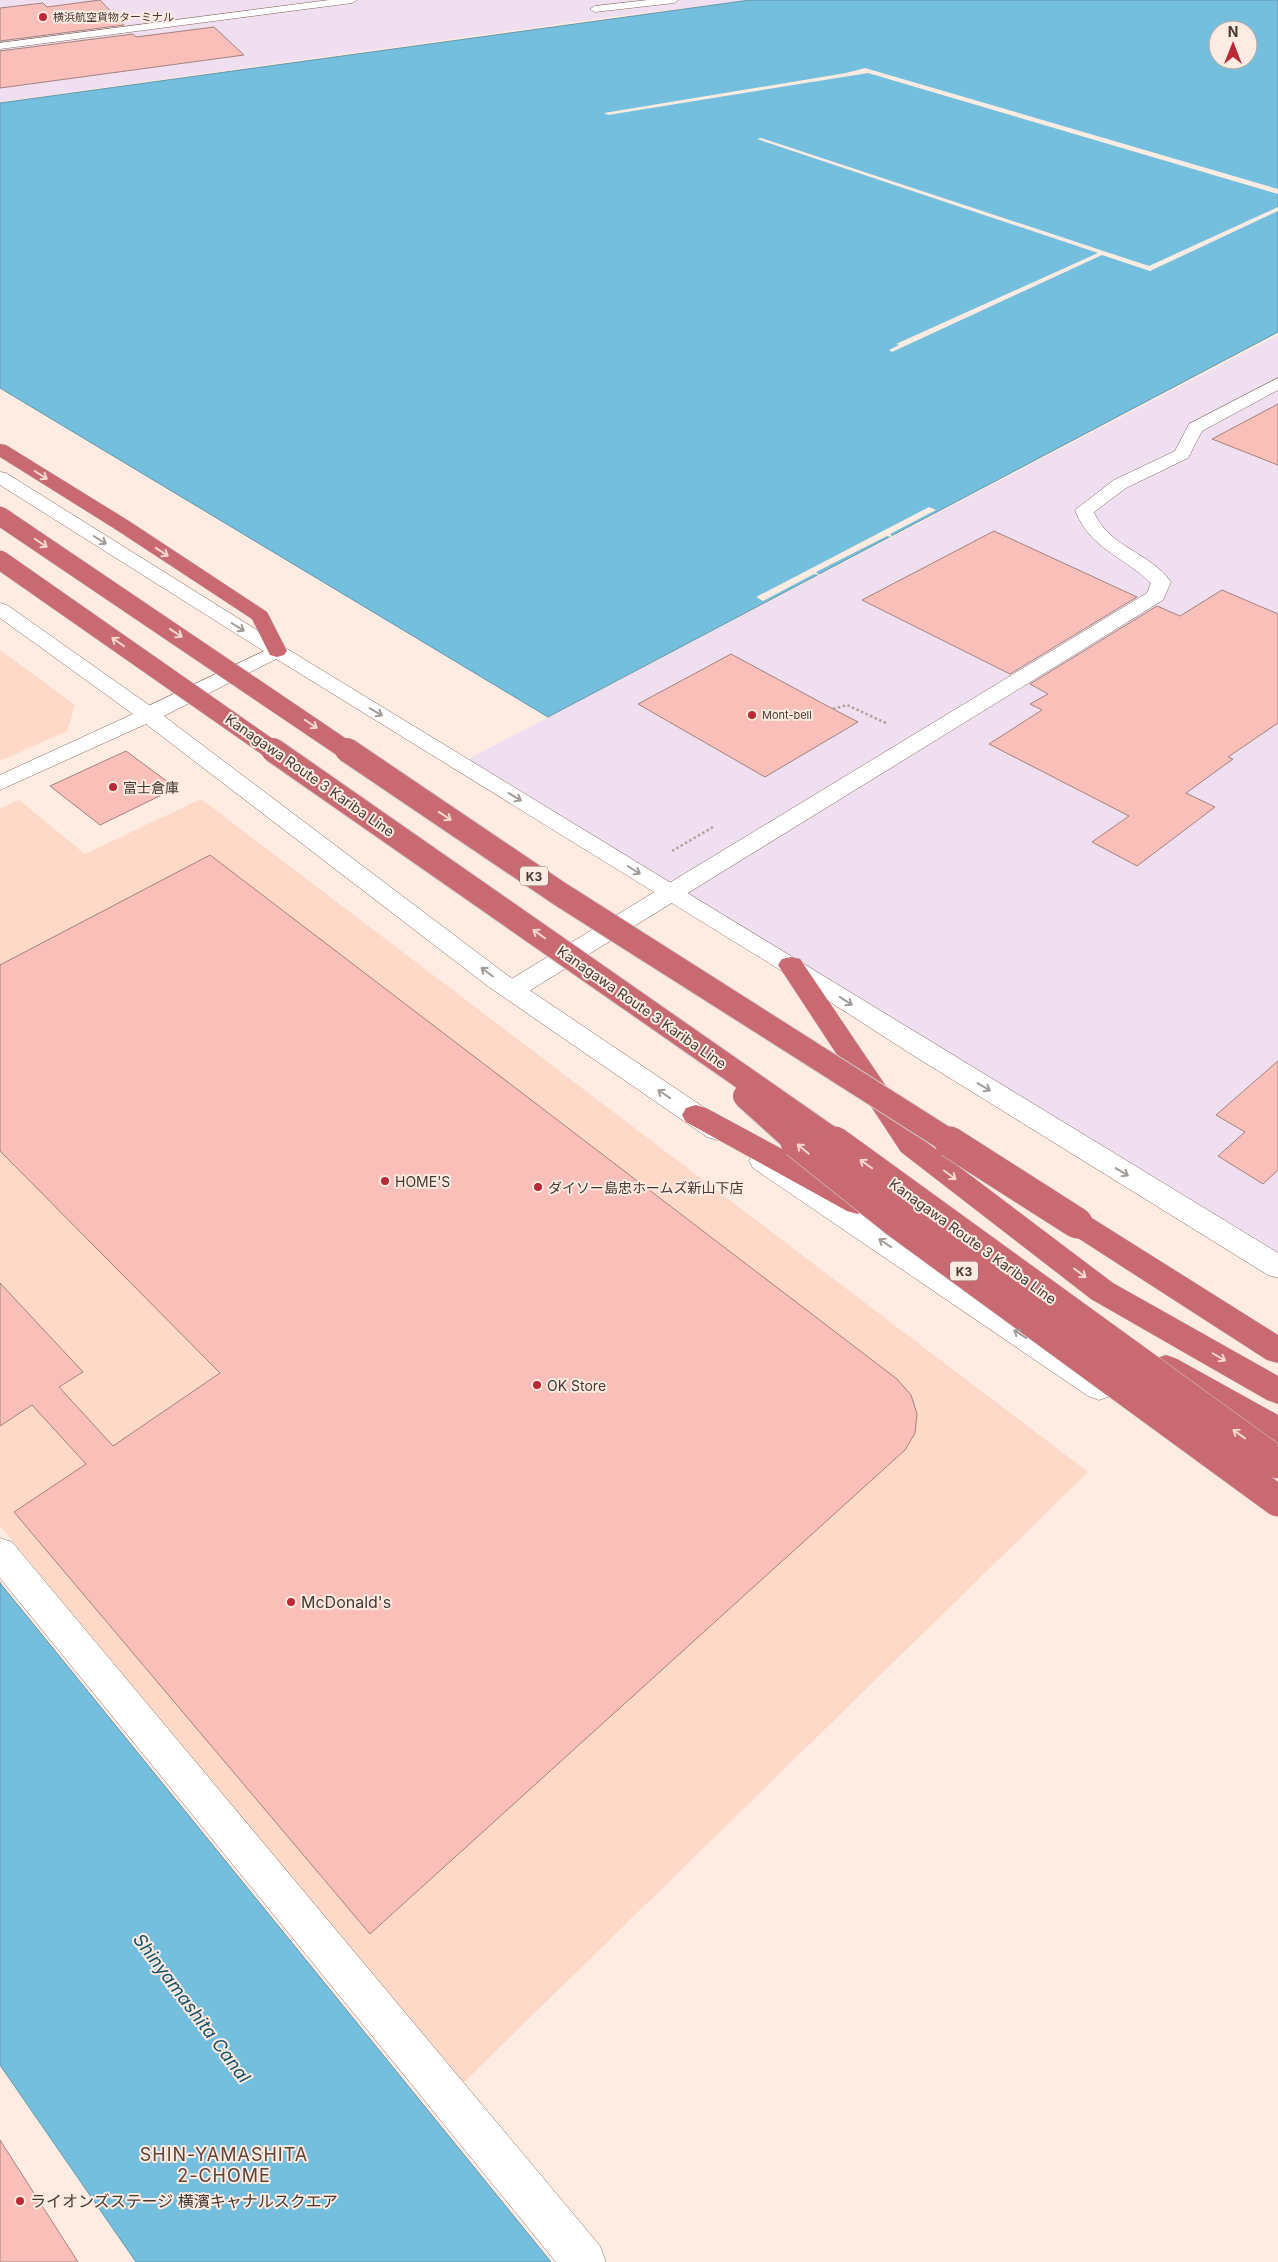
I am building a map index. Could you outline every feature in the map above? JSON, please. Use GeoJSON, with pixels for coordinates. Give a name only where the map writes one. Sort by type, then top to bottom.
{"type":"FeatureCollection","features":[{"type":"Feature","properties":{"kind":"highway"},"geometry":{"type":"LineString","coordinates":[[0,450],[122,525],[260,616],[276,651]]}},
{"type":"Feature","properties":{"kind":"highway","name":"K3"},"geometry":{"type":"LineString","coordinates":[[0,516],[560,894],[1278,1351]]}},
{"type":"Feature","properties":{"kind":"highway","name":"Kanagawa Route 3 Kariba Line"},"geometry":{"type":"LineString","coordinates":[[0,560],[666,1022],[915,1198],[1278,1463]]}},
{"type":"Feature","properties":{"kind":"highway"},"geometry":{"type":"LineString","coordinates":[[791,965],[911,1145],[1102,1290],[1278,1390]]}},
{"type":"Feature","properties":{"kind":"highway","name":"K3"},"geometry":{"type":"LineString","coordinates":[[666,1022],[810,1154],[895,1221],[1278,1501]]}},
{"type":"Feature","properties":{"kind":"highway","name":"K3"},"geometry":{"type":"LineString","coordinates":[[696,1115],[1228,1402],[1278,1431]]}},
{"type":"Feature","properties":{"kind":"highway","name":"K3"},"geometry":{"type":"LineString","coordinates":[[1077,1223],[1278,1332]]}},
{"type":"Feature","properties":{"kind":"street"},"geometry":{"type":"LineString","coordinates":[[512,990],[1156,596],[1161,582],[1143,565],[1106,544],[1095,534],[1087,522],[1084,510],[1120,484],[1182,454],[1195,428],[1278,383]]}},
{"type":"Feature","properties":{"kind":"street"},"geometry":{"type":"LineString","coordinates":[[0,477],[276,651],[791,965],[920,1048],[1278,1268]]}},
{"type":"Feature","properties":{"kind":"street"},"geometry":{"type":"LineString","coordinates":[[0,609],[148,715],[512,990],[1278,1509]]}},
{"type":"Feature","properties":{"kind":"street"},"geometry":{"type":"LineString","coordinates":[[0,783],[148,715],[276,651]]}},
{"type":"Feature","properties":{"kind":"street"},"geometry":{"type":"LineString","coordinates":[[0,1553],[584,2262]]}},
{"type":"Feature","properties":{"kind":"lane"},"geometry":{"type":"LineString","coordinates":[[0,46],[352,0]]}},
{"type":"Feature","properties":{"kind":"lane"},"geometry":{"type":"LineString","coordinates":[[595,9],[674,0]]}},
{"type":"Feature","properties":{"kind":"lane"},"geometry":{"type":"LineString","coordinates":[[209,6],[220,17]]}},
{"type":"Feature","properties":{"kind":"path"},"geometry":{"type":"LineString","coordinates":[[833,709],[847,705],[888,724]]}},
{"type":"Feature","properties":{"kind":"shaded area"},"geometry":{"type":"Polygon","coordinates":[[[0,0],[752,0],[610,17],[0,102],[0,0]]]}},
{"type":"Feature","properties":{"kind":"shaded area"},"geometry":{"type":"Polygon","coordinates":[[[1278,335],[1278,1264],[459,764],[1278,335]]]}},
{"type":"Feature","properties":{"kind":"shaded area"},"geometry":{"type":"Polygon","coordinates":[[[0,650],[75,705],[67,731],[0,761],[0,650]]]}},
{"type":"Feature","properties":{"kind":"shaded area"},"geometry":{"type":"Polygon","coordinates":[[[201,799],[1088,1472],[462,2084],[0,1526],[0,809],[19,800],[85,854],[201,799]]]}},
{"type":"Feature","properties":{"kind":"water"},"geometry":{"type":"Polygon","coordinates":[[[750,0],[1278,0],[1278,332],[548,717],[0,388],[0,103],[750,0]]]}},
{"type":"Feature","properties":{"kind":"water","name":"Shinyamashita Canal"},"geometry":{"type":"Polygon","coordinates":[[[0,1583],[551,2262],[136,2262],[0,2065],[0,1583]]]}},
{"type":"Feature","properties":{"kind":"pier"},"geometry":{"type":"Polygon","coordinates":[[[865,68],[1278,189],[1278,194],[868,73],[608,115],[604,113],[846,73],[865,68]]]}},
{"type":"Feature","properties":{"kind":"pier"},"geometry":{"type":"Polygon","coordinates":[[[761,138],[1149,266],[1278,207],[1278,211],[1150,271],[1102,255],[892,352],[889,350],[899,345],[896,344],[1098,253],[757,139],[761,138]]]}},
{"type":"Feature","properties":{"kind":"pier"},"geometry":{"type":"Polygon","coordinates":[[[929,507],[936,510],[890,534],[891,537],[887,536],[816,572],[820,575],[814,574],[763,601],[756,597],[929,507]]]}},
{"type":"Feature","properties":{"kind":"building","name":"横浜航空貨物ターミナル"},"geometry":{"type":"Polygon","coordinates":[[[100,0],[124,25],[0,41],[0,8],[43,3],[47,7],[100,0]]]}},
{"type":"Feature","properties":{"kind":"building"},"geometry":{"type":"Polygon","coordinates":[[[214,27],[244,55],[0,88],[0,51],[133,34],[136,37],[214,27]]]}},
{"type":"Feature","properties":{"kind":"building"},"geometry":{"type":"Polygon","coordinates":[[[1278,404],[1278,465],[1212,439],[1278,404]]]}},
{"type":"Feature","properties":{"kind":"building"},"geometry":{"type":"Polygon","coordinates":[[[994,531],[1137,597],[1010,674],[862,600],[994,531]]]}},
{"type":"Feature","properties":{"kind":"building"},"geometry":{"type":"Polygon","coordinates":[[[1222,590],[1278,614],[1278,723],[1228,757],[1233,759],[1186,793],[1215,807],[1137,866],[1092,842],[1129,816],[989,744],[1042,710],[1030,704],[1048,694],[1030,684],[1157,606],[1180,616],[1222,590]]]}},
{"type":"Feature","properties":{"kind":"building","name":"Mont-bell"},"geometry":{"type":"Polygon","coordinates":[[[731,654],[858,722],[765,777],[638,704],[731,654]]]}},
{"type":"Feature","properties":{"kind":"building","name":"富士倉庫"},"geometry":{"type":"Polygon","coordinates":[[[126,751],[176,788],[100,825],[50,786],[126,751]]]}},
{"type":"Feature","properties":{"kind":"building"},"geometry":{"type":"Polygon","coordinates":[[[210,855],[897,1379],[911,1395],[917,1414],[915,1433],[905,1450],[370,1934],[14,1512],[86,1464],[32,1405],[0,1426],[0,1283],[83,1372],[59,1387],[113,1446],[220,1373],[0,1151],[0,965],[210,855]]]}},
{"type":"Feature","properties":{"kind":"building"},"geometry":{"type":"Polygon","coordinates":[[[1278,1061],[1278,1170],[1263,1184],[1218,1156],[1245,1132],[1216,1115],[1278,1061]]]}},
{"type":"Feature","properties":{"kind":"building","name":"ライオンズステージ 横濱キャナルスクエア"},"geometry":{"type":"Polygon","coordinates":[[[0,2140],[78,2262],[0,2262],[0,2140]]]}},
{"type":"Feature","properties":{"kind":"place","name":"横浜航空貨物ターミナル"},"geometry":{"type":"Point","coordinates":[43,17]}},
{"type":"Feature","properties":{"kind":"place","name":"Mont-bell"},"geometry":{"type":"Point","coordinates":[752,715]}},
{"type":"Feature","properties":{"kind":"place","name":"富士倉庫"},"geometry":{"type":"Point","coordinates":[113,787]}},
{"type":"Feature","properties":{"kind":"place","name":"HOME'S"},"geometry":{"type":"Point","coordinates":[385,1181]}},
{"type":"Feature","properties":{"kind":"place","name":"ダイソー島忠ホームズ新山下店"},"geometry":{"type":"Point","coordinates":[538,1187]}},
{"type":"Feature","properties":{"kind":"place","name":"OK Store"},"geometry":{"type":"Point","coordinates":[537,1385]}},
{"type":"Feature","properties":{"kind":"place","name":"McDonald's"},"geometry":{"type":"Point","coordinates":[291,1602]}},
{"type":"Feature","properties":{"kind":"place","name":"ライオンズステージ 横濱キャナルスクエア"},"geometry":{"type":"Point","coordinates":[20,2201]}},
{"type":"Feature","properties":{"kind":"district","name":"SHIN-YAMASHITA 2-CHOME"},"geometry":{"type":"Point","coordinates":[224,2164]}}]}
